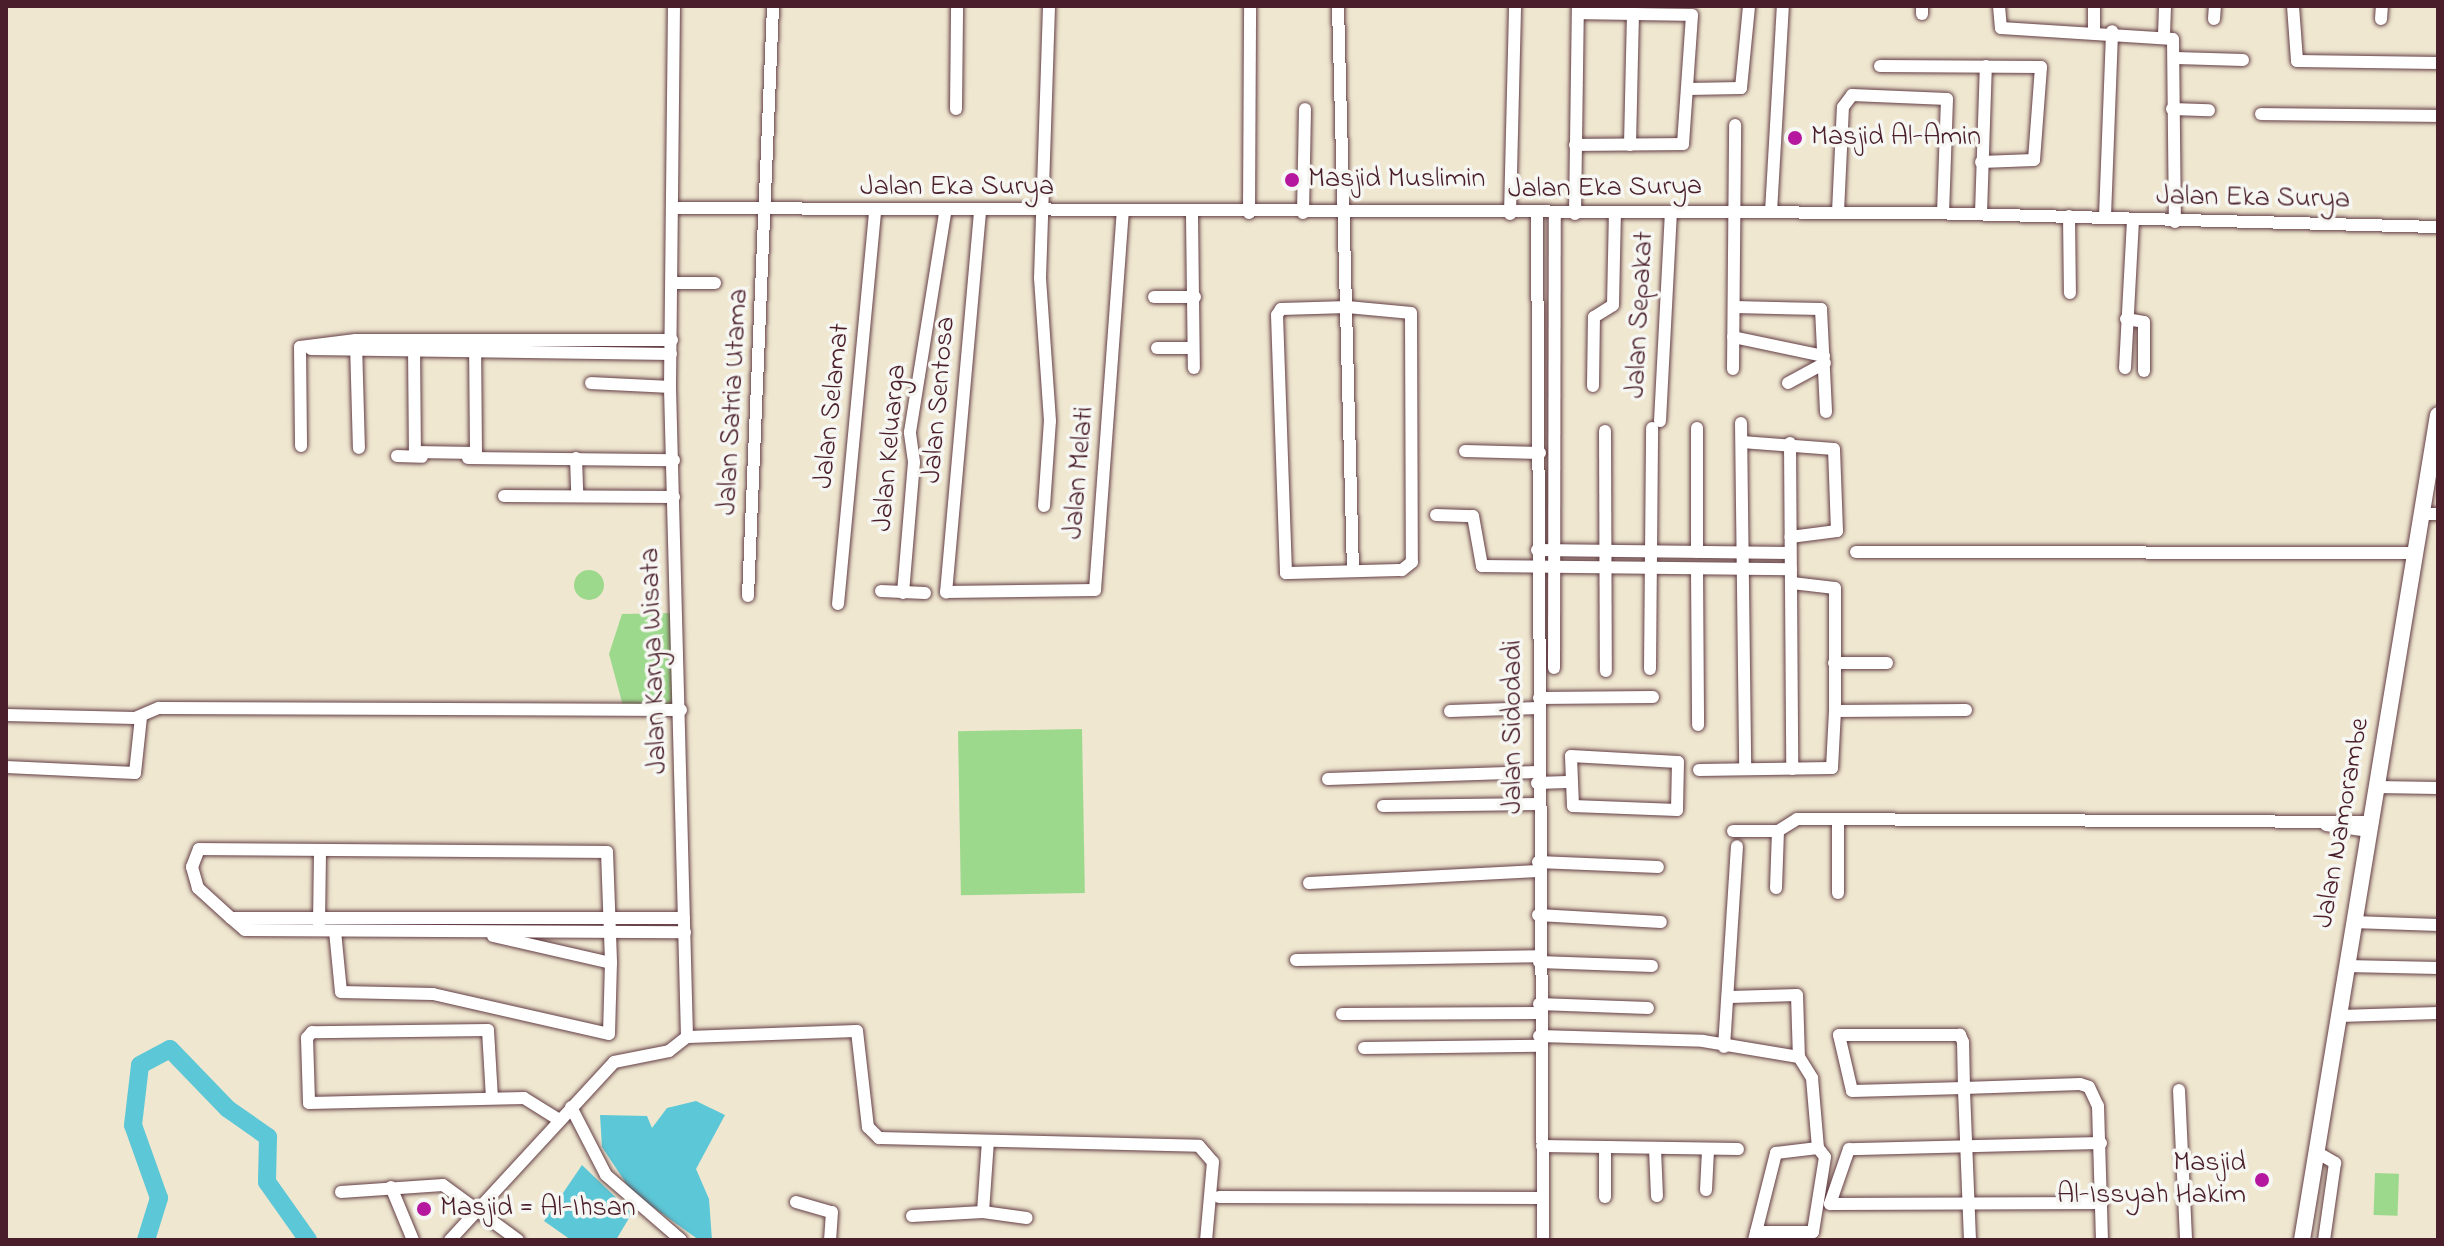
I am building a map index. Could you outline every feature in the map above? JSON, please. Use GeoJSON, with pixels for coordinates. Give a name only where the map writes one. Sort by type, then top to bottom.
{"type":"FeatureCollection","features":[{"type":"Feature","properties":{"kind":"main road","name":"Jalan Namorambe"},"geometry":{"type":"LineString","coordinates":[[2302,1240],[2414,553],[2430,514],[2438,415]]}},
{"type":"Feature","properties":{"kind":"street","name":"Jalan Karya Wisata"},"geometry":{"type":"LineString","coordinates":[[674,6],[675,208],[670,387],[681,710],[687,1037]]}},
{"type":"Feature","properties":{"kind":"street","name":"Jalan Satria Utama"},"geometry":{"type":"LineString","coordinates":[[748,596],[768,210],[773,6]]}},
{"type":"Feature","properties":{"kind":"street"},"geometry":{"type":"LineString","coordinates":[[956,109],[957,6]]}},
{"type":"Feature","properties":{"kind":"street"},"geometry":{"type":"LineString","coordinates":[[1044,506],[1050,421],[1041,214],[1049,6]]}},
{"type":"Feature","properties":{"kind":"street"},"geometry":{"type":"LineString","coordinates":[[1249,213],[1250,6]]}},
{"type":"Feature","properties":{"kind":"street"},"geometry":{"type":"LineString","coordinates":[[1338,6],[1353,571]]}},
{"type":"Feature","properties":{"kind":"street"},"geometry":{"type":"LineString","coordinates":[[1510,214],[1515,6]]}},
{"type":"Feature","properties":{"kind":"street"},"geometry":{"type":"LineString","coordinates":[[1688,89],[1741,89],[1749,6]]}},
{"type":"Feature","properties":{"kind":"street"},"geometry":{"type":"LineString","coordinates":[[1771,212],[1783,6]]}},
{"type":"Feature","properties":{"kind":"street"},"geometry":{"type":"LineString","coordinates":[[1999,6],[2001,28],[2112,31],[2164,35],[2173,39],[2176,58],[2172,109],[2175,222]]}},
{"type":"Feature","properties":{"kind":"street"},"geometry":{"type":"LineString","coordinates":[[2094,6],[2094,31]]}},
{"type":"Feature","properties":{"kind":"street"},"geometry":{"type":"LineString","coordinates":[[2164,35],[2165,6]]}},
{"type":"Feature","properties":{"kind":"street"},"geometry":{"type":"LineString","coordinates":[[2293,6],[2297,61],[2438,63]]}},
{"type":"Feature","properties":{"kind":"street"},"geometry":{"type":"LineString","coordinates":[[1575,145],[1682,145],[1692,10],[1633,15],[1578,9],[1575,145],[1575,214]]}},
{"type":"Feature","properties":{"kind":"street"},"geometry":{"type":"LineString","coordinates":[[1630,145],[1633,15]]}},
{"type":"Feature","properties":{"kind":"street"},"geometry":{"type":"LineString","coordinates":[[2105,216],[2112,31]]}},
{"type":"Feature","properties":{"kind":"street"},"geometry":{"type":"LineString","coordinates":[[2176,58],[2243,60]]}},
{"type":"Feature","properties":{"kind":"street"},"geometry":{"type":"LineString","coordinates":[[1880,66],[2035,65],[2043,73],[2034,160],[1981,162]]}},
{"type":"Feature","properties":{"kind":"street"},"geometry":{"type":"LineString","coordinates":[[1981,213],[1986,66]]}},
{"type":"Feature","properties":{"kind":"street"},"geometry":{"type":"LineString","coordinates":[[1838,212],[1843,107],[1852,95],[1947,99],[1943,213]]}},
{"type":"Feature","properties":{"kind":"street"},"geometry":{"type":"LineString","coordinates":[[1303,213],[1305,109]]}},
{"type":"Feature","properties":{"kind":"street"},"geometry":{"type":"LineString","coordinates":[[2172,109],[2209,110]]}},
{"type":"Feature","properties":{"kind":"street"},"geometry":{"type":"LineString","coordinates":[[2261,114],[2438,116]]}},
{"type":"Feature","properties":{"kind":"street"},"geometry":{"type":"LineString","coordinates":[[1733,369],[1735,125]]}},
{"type":"Feature","properties":{"kind":"street","name":"Jalan Eka Surya"},"geometry":{"type":"LineString","coordinates":[[675,208],[1192,215],[1981,213],[2105,216],[2133,221],[2438,227]]}},
{"type":"Feature","properties":{"kind":"street","name":"Jalan Selamat"},"geometry":{"type":"LineString","coordinates":[[838,604],[875,212]]}},
{"type":"Feature","properties":{"kind":"street","name":"Jalan Sentosa"},"geometry":{"type":"LineString","coordinates":[[946,592],[980,212]]}},
{"type":"Feature","properties":{"kind":"street","name":"Jalan Melati"},"geometry":{"type":"LineString","coordinates":[[946,592],[1095,590],[1123,212]]}},
{"type":"Feature","properties":{"kind":"street","name":"Jalan Sepakat"},"geometry":{"type":"LineString","coordinates":[[1650,669],[1656,425],[1671,212]]}},
{"type":"Feature","properties":{"kind":"street","name":"Jalan Keluarga"},"geometry":{"type":"LineString","coordinates":[[903,593],[910,432],[945,213]]}},
{"type":"Feature","properties":{"kind":"street"},"geometry":{"type":"LineString","coordinates":[[1593,386],[1594,317],[1613,305],[1615,213]]}},
{"type":"Feature","properties":{"kind":"street","name":"Jalan Sidodadi"},"geometry":{"type":"LineString","coordinates":[[1537,214],[1540,453],[1537,550],[1538,1009],[1543,1240]]}},
{"type":"Feature","properties":{"kind":"street"},"geometry":{"type":"LineString","coordinates":[[1554,668],[1558,558],[1555,214]]}},
{"type":"Feature","properties":{"kind":"street"},"geometry":{"type":"LineString","coordinates":[[1192,215],[1194,368]]}},
{"type":"Feature","properties":{"kind":"street"},"geometry":{"type":"LineString","coordinates":[[2069,216],[2070,293]]}},
{"type":"Feature","properties":{"kind":"street"},"geometry":{"type":"LineString","coordinates":[[2125,368],[2133,221]]}},
{"type":"Feature","properties":{"kind":"street"},"geometry":{"type":"LineString","coordinates":[[674,283],[715,283]]}},
{"type":"Feature","properties":{"kind":"street"},"geometry":{"type":"LineString","coordinates":[[1154,297],[1195,297]]}},
{"type":"Feature","properties":{"kind":"street"},"geometry":{"type":"LineString","coordinates":[[1348,307],[1411,313],[1416,426],[1410,567],[1286,573],[1277,315],[1281,309],[1348,307]]}},
{"type":"Feature","properties":{"kind":"street"},"geometry":{"type":"LineString","coordinates":[[1734,307],[1821,309],[1826,412]]}},
{"type":"Feature","properties":{"kind":"street"},"geometry":{"type":"LineString","coordinates":[[2126,319],[2144,322],[2144,371]]}},
{"type":"Feature","properties":{"kind":"street"},"geometry":{"type":"LineString","coordinates":[[1733,337],[1824,359]]}},
{"type":"Feature","properties":{"kind":"street"},"geometry":{"type":"LineString","coordinates":[[301,446],[300,347],[672,340]]}},
{"type":"Feature","properties":{"kind":"street"},"geometry":{"type":"LineString","coordinates":[[357,345],[359,448]]}},
{"type":"Feature","properties":{"kind":"street"},"geometry":{"type":"LineString","coordinates":[[414,346],[415,452],[476,453],[475,346]]}},
{"type":"Feature","properties":{"kind":"street"},"geometry":{"type":"LineString","coordinates":[[475,346],[671,354]]}},
{"type":"Feature","properties":{"kind":"street"},"geometry":{"type":"LineString","coordinates":[[1157,348],[1193,348]]}},
{"type":"Feature","properties":{"kind":"street"},"geometry":{"type":"LineString","coordinates":[[1788,383],[1824,359]]}},
{"type":"Feature","properties":{"kind":"street"},"geometry":{"type":"LineString","coordinates":[[591,383],[670,387]]}},
{"type":"Feature","properties":{"kind":"street"},"geometry":{"type":"LineString","coordinates":[[1741,423],[1745,769]]}},
{"type":"Feature","properties":{"kind":"street"},"geometry":{"type":"LineString","coordinates":[[1697,428],[1697,552]]}},
{"type":"Feature","properties":{"kind":"street"},"geometry":{"type":"LineString","coordinates":[[1605,431],[1606,671]]}},
{"type":"Feature","properties":{"kind":"street"},"geometry":{"type":"LineString","coordinates":[[1742,442],[1790,443],[1834,449],[1838,525],[1832,536],[1790,537]]}},
{"type":"Feature","properties":{"kind":"street"},"geometry":{"type":"LineString","coordinates":[[1790,443],[1792,769]]}},
{"type":"Feature","properties":{"kind":"street"},"geometry":{"type":"LineString","coordinates":[[1465,451],[1540,453]]}},
{"type":"Feature","properties":{"kind":"street"},"geometry":{"type":"LineString","coordinates":[[397,456],[674,460]]}},
{"type":"Feature","properties":{"kind":"street"},"geometry":{"type":"LineString","coordinates":[[576,458],[577,496]]}},
{"type":"Feature","properties":{"kind":"street"},"geometry":{"type":"LineString","coordinates":[[504,496],[674,497]]}},
{"type":"Feature","properties":{"kind":"street"},"geometry":{"type":"LineString","coordinates":[[1436,515],[1475,519],[1478,564],[1537,564],[1605,552],[1697,569],[1791,569]]}},
{"type":"Feature","properties":{"kind":"street"},"geometry":{"type":"LineString","coordinates":[[1537,550],[1558,558],[1604,567],[1697,552],[1790,553]]}},
{"type":"Feature","properties":{"kind":"street"},"geometry":{"type":"LineString","coordinates":[[1856,552],[2414,553]]}},
{"type":"Feature","properties":{"kind":"street"},"geometry":{"type":"LineString","coordinates":[[1697,569],[1698,725]]}},
{"type":"Feature","properties":{"kind":"street"},"geometry":{"type":"LineString","coordinates":[[1699,770],[1834,766],[1835,588],[1792,583]]}},
{"type":"Feature","properties":{"kind":"street"},"geometry":{"type":"LineString","coordinates":[[881,591],[925,593]]}},
{"type":"Feature","properties":{"kind":"street"},"geometry":{"type":"LineString","coordinates":[[1834,663],[1887,663]]}},
{"type":"Feature","properties":{"kind":"street"},"geometry":{"type":"LineString","coordinates":[[1450,711],[1653,697]]}},
{"type":"Feature","properties":{"kind":"street"},"geometry":{"type":"LineString","coordinates":[[6,715],[141,717],[159,708],[681,710]]}},
{"type":"Feature","properties":{"kind":"street"},"geometry":{"type":"LineString","coordinates":[[1835,711],[1966,710]]}},
{"type":"Feature","properties":{"kind":"street"},"geometry":{"type":"LineString","coordinates":[[6,767],[135,773],[141,717]]}},
{"type":"Feature","properties":{"kind":"street"},"geometry":{"type":"LineString","coordinates":[[1571,756],[1678,762],[1677,810],[1573,806],[1567,782],[1571,756]]}},
{"type":"Feature","properties":{"kind":"street"},"geometry":{"type":"LineString","coordinates":[[1328,779],[1537,777],[1567,782]]}},
{"type":"Feature","properties":{"kind":"street"},"geometry":{"type":"LineString","coordinates":[[2376,787],[2438,788]]}},
{"type":"Feature","properties":{"kind":"street"},"geometry":{"type":"LineString","coordinates":[[1383,806],[1537,804]]}},
{"type":"Feature","properties":{"kind":"street"},"geometry":{"type":"LineString","coordinates":[[1776,888],[1778,831],[1789,820],[2369,826]]}},
{"type":"Feature","properties":{"kind":"street"},"geometry":{"type":"LineString","coordinates":[[1838,821],[1838,893]]}},
{"type":"Feature","properties":{"kind":"street"},"geometry":{"type":"LineString","coordinates":[[1733,831],[1778,831]]}},
{"type":"Feature","properties":{"kind":"street"},"geometry":{"type":"LineString","coordinates":[[1724,1047],[1730,997],[1737,846]]}},
{"type":"Feature","properties":{"kind":"street"},"geometry":{"type":"LineString","coordinates":[[335,931],[335,985],[341,992],[433,994],[609,1034],[611,963],[610,926],[611,862],[602,848],[198,850],[198,888],[245,930],[319,924],[610,926],[685,932]]}},
{"type":"Feature","properties":{"kind":"street"},"geometry":{"type":"LineString","coordinates":[[319,924],[320,851]]}},
{"type":"Feature","properties":{"kind":"street"},"geometry":{"type":"LineString","coordinates":[[1309,883],[1538,867],[1658,867]]}},
{"type":"Feature","properties":{"kind":"street"},"geometry":{"type":"LineString","coordinates":[[1538,915],[1661,922]]}},
{"type":"Feature","properties":{"kind":"street"},"geometry":{"type":"LineString","coordinates":[[319,924],[335,931],[472,931],[610,926],[684,918]]}},
{"type":"Feature","properties":{"kind":"street"},"geometry":{"type":"LineString","coordinates":[[2353,922],[2438,925]]}},
{"type":"Feature","properties":{"kind":"street"},"geometry":{"type":"LineString","coordinates":[[472,931],[611,963]]}},
{"type":"Feature","properties":{"kind":"street"},"geometry":{"type":"LineString","coordinates":[[1296,960],[1538,959],[1652,966]]}},
{"type":"Feature","properties":{"kind":"street"},"geometry":{"type":"LineString","coordinates":[[2346,966],[2438,968]]}},
{"type":"Feature","properties":{"kind":"street"},"geometry":{"type":"LineString","coordinates":[[1730,997],[1794,992],[1799,1057],[1812,1078],[1818,1148],[1825,1163],[1813,1232],[1755,1236],[1776,1153],[1818,1148]]}},
{"type":"Feature","properties":{"kind":"street"},"geometry":{"type":"LineString","coordinates":[[1342,1014],[1648,1008]]}},
{"type":"Feature","properties":{"kind":"street"},"geometry":{"type":"LineString","coordinates":[[2339,1016],[2438,1013]]}},
{"type":"Feature","properties":{"kind":"street"},"geometry":{"type":"LineString","coordinates":[[450,1240],[482,1209],[558,1119],[624,1056],[669,1051],[687,1037],[851,1028],[859,1035],[873,1135],[1204,1149],[1213,1162],[1206,1240]]}},
{"type":"Feature","properties":{"kind":"street"},"geometry":{"type":"LineString","coordinates":[[492,1098],[488,1030],[312,1032],[307,1038],[309,1103],[524,1098],[558,1119]]}},
{"type":"Feature","properties":{"kind":"street"},"geometry":{"type":"LineString","coordinates":[[1970,1240],[1964,1088],[1956,1032],[1836,1039],[1852,1091],[1964,1088],[2085,1085],[2096,1097],[2101,1143],[2102,1240]]}},
{"type":"Feature","properties":{"kind":"street"},"geometry":{"type":"LineString","coordinates":[[1364,1048],[1539,1041],[1724,1047],[1799,1057]]}},
{"type":"Feature","properties":{"kind":"street"},"geometry":{"type":"LineString","coordinates":[[2179,1090],[2186,1240]]}},
{"type":"Feature","properties":{"kind":"street"},"geometry":{"type":"LineString","coordinates":[[571,1107],[606,1175],[681,1240]]}},
{"type":"Feature","properties":{"kind":"street"},"geometry":{"type":"LineString","coordinates":[[983,1212],[988,1141]]}},
{"type":"Feature","properties":{"kind":"street"},"geometry":{"type":"LineString","coordinates":[[2101,1143],[1849,1149],[1830,1200],[1838,1210],[2102,1203]]}},
{"type":"Feature","properties":{"kind":"street"},"geometry":{"type":"LineString","coordinates":[[1542,1146],[1738,1149]]}},
{"type":"Feature","properties":{"kind":"street"},"geometry":{"type":"LineString","coordinates":[[1605,1148],[1605,1197]]}},
{"type":"Feature","properties":{"kind":"street"},"geometry":{"type":"LineString","coordinates":[[1655,1149],[1657,1196]]}},
{"type":"Feature","properties":{"kind":"street"},"geometry":{"type":"LineString","coordinates":[[1706,1190],[1708,1150]]}},
{"type":"Feature","properties":{"kind":"street"},"geometry":{"type":"LineString","coordinates":[[2318,1153],[2335,1163],[2324,1240]]}},
{"type":"Feature","properties":{"kind":"street"},"geometry":{"type":"LineString","coordinates":[[341,1192],[443,1185],[482,1209],[518,1240]]}},
{"type":"Feature","properties":{"kind":"street"},"geometry":{"type":"LineString","coordinates":[[391,1187],[413,1240]]}},
{"type":"Feature","properties":{"kind":"street"},"geometry":{"type":"LineString","coordinates":[[1219,1197],[1541,1198]]}},
{"type":"Feature","properties":{"kind":"street"},"geometry":{"type":"LineString","coordinates":[[796,1202],[832,1212],[830,1240]]}},
{"type":"Feature","properties":{"kind":"street"},"geometry":{"type":"LineString","coordinates":[[912,1216],[983,1212],[1027,1218]]}},
{"type":"Feature","properties":{"kind":"green space"},"geometry":{"type":"Polygon","coordinates":[[[589,570],[600,574],[604,585],[600,596],[589,600],[578,596],[574,585],[578,574],[589,570]]]}},
{"type":"Feature","properties":{"kind":"green space"},"geometry":{"type":"Polygon","coordinates":[[[674,613],[675,705],[623,706],[609,654],[622,614],[674,613]]]}},
{"type":"Feature","properties":{"kind":"green space"},"geometry":{"type":"Polygon","coordinates":[[[1082,729],[1085,893],[961,895],[958,731],[1082,729]]]}},
{"type":"Feature","properties":{"kind":"green space"},"geometry":{"type":"Polygon","coordinates":[[[2375,1173],[2399,1174],[2398,1216],[2374,1215],[2375,1173]]]}},
{"type":"Feature","properties":{"kind":"water"},"geometry":{"type":"Polygon","coordinates":[[[696,1101],[725,1115],[696,1169],[709,1199],[712,1240],[699,1240],[632,1192],[602,1147],[600,1115],[647,1116],[652,1128],[667,1108],[696,1101]]]}},
{"type":"Feature","properties":{"kind":"water"},"geometry":{"type":"Polygon","coordinates":[[[582,1165],[632,1213],[616,1240],[571,1240],[544,1221],[582,1165]]]}},
{"type":"Feature","properties":{"kind":"waterway"},"geometry":{"type":"LineString","coordinates":[[146,1240],[159,1198],[133,1125],[140,1065],[170,1049],[228,1109],[268,1137],[267,1182],[308,1240]]}},
{"type":"Feature","properties":{"kind":"place","name":"Masjid Al-Amin"},"geometry":{"type":"Point","coordinates":[1795,138]}},
{"type":"Feature","properties":{"kind":"place","name":"Masjid Muslimin"},"geometry":{"type":"Point","coordinates":[1292,180]}},
{"type":"Feature","properties":{"kind":"place","name":"Masjid Al-Issyah Hakim"},"geometry":{"type":"Point","coordinates":[2262,1180]}},
{"type":"Feature","properties":{"kind":"place","name":"Masjid = Al-Ihsan"},"geometry":{"type":"Point","coordinates":[424,1209]}}]}
